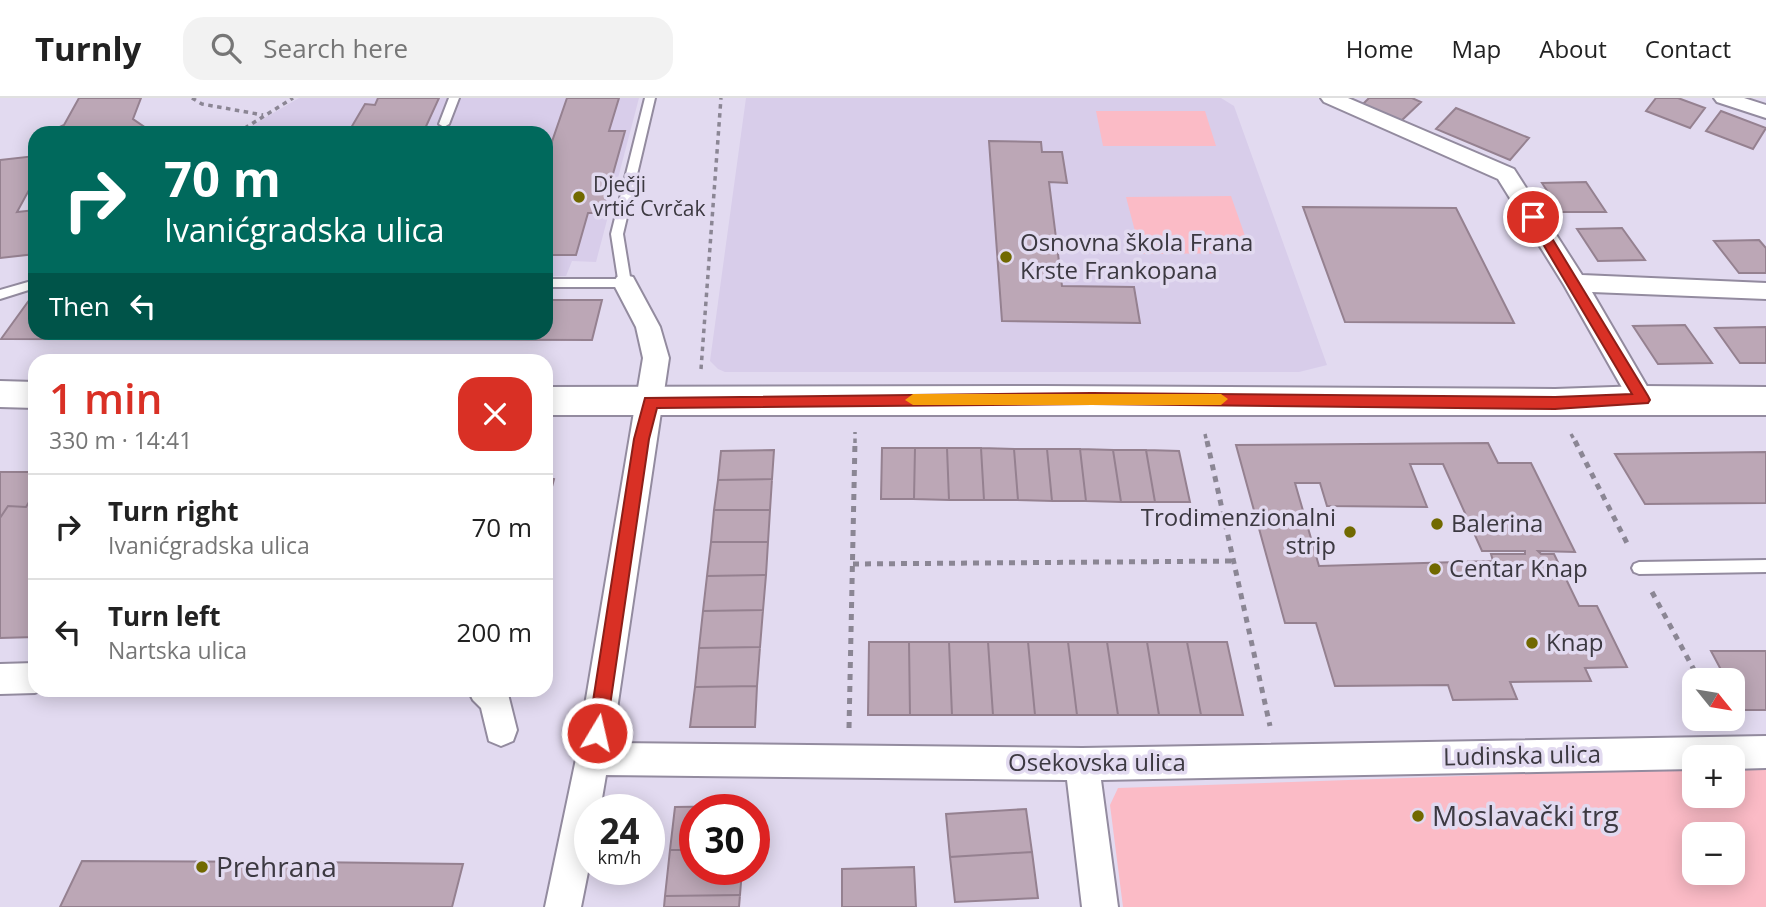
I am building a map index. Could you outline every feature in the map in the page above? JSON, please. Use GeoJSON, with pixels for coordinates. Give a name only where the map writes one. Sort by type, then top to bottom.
{"type":"FeatureCollection","features":[{"type":"Feature","properties":{"kind":"street"},"geometry":{"type":"LineString","coordinates":[[1331,98],[1506,174],[1642,400]]}},
{"type":"Feature","properties":{"kind":"street"},"geometry":{"type":"LineString","coordinates":[[1724,98],[1766,112]]}},
{"type":"Feature","properties":{"kind":"street"},"geometry":{"type":"LineString","coordinates":[[563,907],[593,759],[656,358],[648,327],[625,283]]}},
{"type":"Feature","properties":{"kind":"street"},"geometry":{"type":"LineString","coordinates":[[1574,283],[1766,291]]}},
{"type":"Feature","properties":{"kind":"street"},"geometry":{"type":"LineString","coordinates":[[0,394],[28,395]]}},
{"type":"Feature","properties":{"kind":"street"},"geometry":{"type":"LineString","coordinates":[[553,401],[1766,401]]}},
{"type":"Feature","properties":{"kind":"street"},"geometry":{"type":"LineString","coordinates":[[0,679],[28,678]]}},
{"type":"Feature","properties":{"kind":"street"},"geometry":{"type":"LineString","coordinates":[[492,697],[496,701],[501,730]]}},
{"type":"Feature","properties":{"kind":"street","name":"Ludinska ulica"},"geometry":{"type":"LineString","coordinates":[[1277,761],[1766,752]]}},
{"type":"Feature","properties":{"kind":"street","name":"Osekovska ulica"},"geometry":{"type":"LineString","coordinates":[[593,759],[1082,764],[1277,761]]}},
{"type":"Feature","properties":{"kind":"street"},"geometry":{"type":"LineString","coordinates":[[1082,764],[1100,907]]}},
{"type":"Feature","properties":{"kind":"lane"},"geometry":{"type":"LineString","coordinates":[[444,124],[454,98]]}},
{"type":"Feature","properties":{"kind":"lane"},"geometry":{"type":"LineString","coordinates":[[553,283],[625,283],[617,234],[650,98]]}},
{"type":"Feature","properties":{"kind":"lane"},"geometry":{"type":"LineString","coordinates":[[0,295],[28,286]]}},
{"type":"Feature","properties":{"kind":"lane"},"geometry":{"type":"LineString","coordinates":[[1639,568],[1766,566]]}},
{"type":"Feature","properties":{"kind":"path"},"geometry":{"type":"LineString","coordinates":[[192,98],[202,104],[263,115]]}},
{"type":"Feature","properties":{"kind":"path"},"geometry":{"type":"LineString","coordinates":[[247,126],[293,98]]}},
{"type":"Feature","properties":{"kind":"path"},"geometry":{"type":"LineString","coordinates":[[699,401],[721,98]]}},
{"type":"Feature","properties":{"kind":"path"},"geometry":{"type":"LineString","coordinates":[[849,761],[855,400]]}},
{"type":"Feature","properties":{"kind":"path"},"geometry":{"type":"LineString","coordinates":[[1555,403],[1693,668]]}},
{"type":"Feature","properties":{"kind":"path"},"geometry":{"type":"LineString","coordinates":[[1208,444],[1277,761]]}},
{"type":"Feature","properties":{"kind":"path"},"geometry":{"type":"LineString","coordinates":[[853,564],[1235,561]]}},
{"type":"Feature","properties":{"kind":"shaded area","name":"Dječji vrtić Cvrčak"},"geometry":{"type":"Polygon","coordinates":[[[299,98],[639,98],[596,262],[572,261],[566,276],[553,276],[553,126],[251,126],[299,98]]]}},
{"type":"Feature","properties":{"kind":"shaded area","name":"Osnovna škola Frana Krste Frankopana"},"geometry":{"type":"Polygon","coordinates":[[[746,98],[1221,98],[1234,106],[1327,365],[1299,372],[725,372],[718,369],[710,361],[746,98]]]}},
{"type":"Feature","properties":{"kind":"shaded area"},"geometry":{"type":"Polygon","coordinates":[[[1096,111],[1205,111],[1216,146],[1103,146],[1096,111]]]}},
{"type":"Feature","properties":{"kind":"shaded area"},"geometry":{"type":"Polygon","coordinates":[[[1231,196],[1251,253],[1141,254],[1126,197],[1231,196]]]}},
{"type":"Feature","properties":{"kind":"shaded area","name":"Moslavački trg"},"geometry":{"type":"Polygon","coordinates":[[[1766,766],[1766,907],[1123,907],[1110,805],[1118,788],[1682,768],[1682,808],[1745,808],[1745,767],[1766,766]]]}},
{"type":"Feature","properties":{"kind":"building"},"geometry":{"type":"Polygon","coordinates":[[[79,98],[141,98],[133,119],[143,126],[62,126],[79,98]]]}},
{"type":"Feature","properties":{"kind":"building"},"geometry":{"type":"Polygon","coordinates":[[[378,98],[439,98],[426,126],[352,126],[365,104],[375,105],[378,98]]]}},
{"type":"Feature","properties":{"kind":"building"},"geometry":{"type":"Polygon","coordinates":[[[567,98],[619,98],[609,131],[625,131],[602,213],[588,213],[576,255],[553,255],[553,139],[567,98]]]}},
{"type":"Feature","properties":{"kind":"building"},"geometry":{"type":"Polygon","coordinates":[[[1369,98],[1412,98],[1421,102],[1401,121],[1362,105],[1369,98]]]}},
{"type":"Feature","properties":{"kind":"building"},"geometry":{"type":"Polygon","coordinates":[[[1656,98],[1678,98],[1705,108],[1690,128],[1646,111],[1656,98]]]}},
{"type":"Feature","properties":{"kind":"building"},"geometry":{"type":"Polygon","coordinates":[[[1456,108],[1529,138],[1510,160],[1436,129],[1456,108]]]}},
{"type":"Feature","properties":{"kind":"building"},"geometry":{"type":"Polygon","coordinates":[[[1721,111],[1766,128],[1753,149],[1706,131],[1721,111]]]}},
{"type":"Feature","properties":{"kind":"building"},"geometry":{"type":"Polygon","coordinates":[[[989,141],[1041,142],[1042,152],[1062,152],[1067,183],[1049,182],[1062,286],[1134,287],[1140,323],[1002,321],[989,141]]]}},
{"type":"Feature","properties":{"kind":"building"},"geometry":{"type":"Polygon","coordinates":[[[28,157],[28,192],[17,212],[28,211],[28,255],[0,258],[0,160],[28,157]]]}},
{"type":"Feature","properties":{"kind":"building"},"geometry":{"type":"Polygon","coordinates":[[[1586,182],[1606,212],[1561,212],[1542,183],[1586,182]]]}},
{"type":"Feature","properties":{"kind":"building"},"geometry":{"type":"Polygon","coordinates":[[[1303,207],[1456,208],[1514,323],[1345,322],[1303,207]]]}},
{"type":"Feature","properties":{"kind":"building"},"geometry":{"type":"Polygon","coordinates":[[[1622,228],[1645,260],[1598,261],[1577,229],[1622,228]]]}},
{"type":"Feature","properties":{"kind":"building"},"geometry":{"type":"Polygon","coordinates":[[[1759,240],[1766,248],[1766,273],[1739,273],[1714,241],[1759,240]]]}},
{"type":"Feature","properties":{"kind":"building"},"geometry":{"type":"Polygon","coordinates":[[[553,300],[602,300],[592,340],[553,340],[553,300]]]}},
{"type":"Feature","properties":{"kind":"building"},"geometry":{"type":"Polygon","coordinates":[[[28,302],[28,339],[1,339],[28,302]]]}},
{"type":"Feature","properties":{"kind":"building"},"geometry":{"type":"Polygon","coordinates":[[[1685,325],[1712,363],[1658,364],[1633,326],[1685,325]]]}},
{"type":"Feature","properties":{"kind":"building"},"geometry":{"type":"Polygon","coordinates":[[[1766,327],[1766,363],[1740,363],[1715,328],[1766,327]]]}},
{"type":"Feature","properties":{"kind":"building"},"geometry":{"type":"Polygon","coordinates":[[[1488,443],[1498,463],[1531,463],[1575,552],[1538,551],[1541,554],[1554,554],[1579,606],[1597,606],[1627,667],[1585,668],[1591,681],[1510,682],[1517,699],[1453,700],[1448,685],[1335,686],[1316,623],[1285,623],[1236,445],[1488,443]],[[1410,464],[1427,507],[1327,506],[1320,483],[1295,483],[1319,566],[1493,561],[1491,554],[1525,554],[1525,551],[1482,551],[1443,464],[1410,464]]]}},
{"type":"Feature","properties":{"kind":"building"},"geometry":{"type":"Polygon","coordinates":[[[882,448],[915,448],[914,499],[881,499],[882,448]]]}},
{"type":"Feature","properties":{"kind":"building"},"geometry":{"type":"Polygon","coordinates":[[[915,448],[947,448],[949,500],[914,499],[915,448]]]}},
{"type":"Feature","properties":{"kind":"building"},"geometry":{"type":"Polygon","coordinates":[[[947,448],[981,448],[984,500],[949,500],[947,448]]]}},
{"type":"Feature","properties":{"kind":"building"},"geometry":{"type":"Polygon","coordinates":[[[981,448],[1014,449],[1018,500],[984,500],[981,448]]]}},
{"type":"Feature","properties":{"kind":"building"},"geometry":{"type":"Polygon","coordinates":[[[1014,449],[1047,449],[1052,501],[1018,500],[1014,449]]]}},
{"type":"Feature","properties":{"kind":"building"},"geometry":{"type":"Polygon","coordinates":[[[1047,449],[1080,449],[1086,501],[1052,501],[1047,449]]]}},
{"type":"Feature","properties":{"kind":"building"},"geometry":{"type":"Polygon","coordinates":[[[1080,449],[1113,450],[1121,502],[1086,501],[1080,449]]]}},
{"type":"Feature","properties":{"kind":"building"},"geometry":{"type":"Polygon","coordinates":[[[774,450],[772,479],[718,480],[721,451],[774,450]]]}},
{"type":"Feature","properties":{"kind":"building"},"geometry":{"type":"Polygon","coordinates":[[[1113,450],[1146,450],[1155,502],[1121,502],[1113,450]]]}},
{"type":"Feature","properties":{"kind":"building"},"geometry":{"type":"Polygon","coordinates":[[[1146,450],[1179,451],[1190,502],[1155,502],[1146,450]]]}},
{"type":"Feature","properties":{"kind":"building"},"geometry":{"type":"Polygon","coordinates":[[[1766,452],[1766,503],[1645,504],[1615,454],[1766,452]]]}},
{"type":"Feature","properties":{"kind":"building"},"geometry":{"type":"Polygon","coordinates":[[[0,472],[28,472],[26,507],[8,506],[0,518],[0,472]]]}},
{"type":"Feature","properties":{"kind":"building"},"geometry":{"type":"Polygon","coordinates":[[[772,479],[770,510],[714,510],[718,480],[772,479]]]}},
{"type":"Feature","properties":{"kind":"building"},"geometry":{"type":"Polygon","coordinates":[[[28,504],[28,637],[0,638],[0,518],[8,506],[26,507],[28,504]]]}},
{"type":"Feature","properties":{"kind":"building"},"geometry":{"type":"Polygon","coordinates":[[[714,510],[770,510],[768,542],[711,542],[714,510]]]}},
{"type":"Feature","properties":{"kind":"building"},"geometry":{"type":"Polygon","coordinates":[[[711,542],[768,542],[766,575],[707,576],[711,542]]]}},
{"type":"Feature","properties":{"kind":"building"},"geometry":{"type":"Polygon","coordinates":[[[766,575],[763,610],[703,611],[707,576],[766,575]]]}},
{"type":"Feature","properties":{"kind":"building"},"geometry":{"type":"Polygon","coordinates":[[[763,610],[760,647],[699,648],[703,611],[763,610]]]}},
{"type":"Feature","properties":{"kind":"building"},"geometry":{"type":"Polygon","coordinates":[[[869,642],[909,642],[910,715],[868,715],[869,642]]]}},
{"type":"Feature","properties":{"kind":"building"},"geometry":{"type":"Polygon","coordinates":[[[909,642],[949,642],[952,715],[910,715],[909,642]]]}},
{"type":"Feature","properties":{"kind":"building"},"geometry":{"type":"Polygon","coordinates":[[[949,642],[988,642],[993,715],[952,715],[949,642]]]}},
{"type":"Feature","properties":{"kind":"building"},"geometry":{"type":"Polygon","coordinates":[[[988,642],[1028,642],[1035,715],[993,715],[988,642]]]}},
{"type":"Feature","properties":{"kind":"building"},"geometry":{"type":"Polygon","coordinates":[[[1028,642],[1068,642],[1077,715],[1035,715],[1028,642]]]}},
{"type":"Feature","properties":{"kind":"building"},"geometry":{"type":"Polygon","coordinates":[[[1068,642],[1107,642],[1118,715],[1077,715],[1068,642]]]}},
{"type":"Feature","properties":{"kind":"building"},"geometry":{"type":"Polygon","coordinates":[[[1107,642],[1147,642],[1159,715],[1118,715],[1107,642]]]}},
{"type":"Feature","properties":{"kind":"building"},"geometry":{"type":"Polygon","coordinates":[[[1147,642],[1187,642],[1201,715],[1159,715],[1147,642]]]}},
{"type":"Feature","properties":{"kind":"building"},"geometry":{"type":"Polygon","coordinates":[[[1187,642],[1227,642],[1243,715],[1201,715],[1187,642]]]}},
{"type":"Feature","properties":{"kind":"building"},"geometry":{"type":"Polygon","coordinates":[[[760,647],[757,686],[695,687],[699,648],[760,647]]]}},
{"type":"Feature","properties":{"kind":"building"},"geometry":{"type":"Polygon","coordinates":[[[1711,651],[1766,651],[1766,710],[1745,710],[1745,668],[1720,668],[1711,651]]]}},
{"type":"Feature","properties":{"kind":"building"},"geometry":{"type":"Polygon","coordinates":[[[757,686],[755,727],[690,727],[695,687],[757,686]]]}},
{"type":"Feature","properties":{"kind":"building"},"geometry":{"type":"Polygon","coordinates":[[[675,807],[679,807],[679,850],[670,850],[675,807]]]}},
{"type":"Feature","properties":{"kind":"building"},"geometry":{"type":"Polygon","coordinates":[[[1026,809],[1032,852],[950,857],[946,814],[1026,809]]]}},
{"type":"Feature","properties":{"kind":"building"},"geometry":{"type":"Polygon","coordinates":[[[670,850],[679,850],[679,885],[741,885],[740,895],[665,896],[670,850]]]}},
{"type":"Feature","properties":{"kind":"building"},"geometry":{"type":"Polygon","coordinates":[[[1032,852],[1038,898],[955,902],[950,857],[1032,852]]]}},
{"type":"Feature","properties":{"kind":"building"},"geometry":{"type":"Polygon","coordinates":[[[82,861],[463,864],[452,907],[60,907],[82,861]]]}},
{"type":"Feature","properties":{"kind":"building"},"geometry":{"type":"Polygon","coordinates":[[[914,867],[916,907],[842,907],[842,869],[914,867]]]}},
{"type":"Feature","properties":{"kind":"building"},"geometry":{"type":"Polygon","coordinates":[[[740,895],[739,907],[664,907],[665,896],[740,895]]]}},
{"type":"Feature","properties":{"kind":"slow traffic"},"geometry":{"type":"LineString","coordinates":[[913,400],[1221,399]]}},
{"type":"Feature","properties":{"kind":"place","name":"Dječji vrtić Cvrčak"},"geometry":{"type":"Point","coordinates":[579,197]}},
{"type":"Feature","properties":{"kind":"place","name":"Osnovna škola Frana Krste Frankopana"},"geometry":{"type":"Point","coordinates":[1006,257]}},
{"type":"Feature","properties":{"kind":"place","name":"Balerina"},"geometry":{"type":"Point","coordinates":[1437,524]}},
{"type":"Feature","properties":{"kind":"place","name":"Trodimenzionalni strip"},"geometry":{"type":"Point","coordinates":[1350,532]}},
{"type":"Feature","properties":{"kind":"place","name":"Centar Knap"},"geometry":{"type":"Point","coordinates":[1435,569]}},
{"type":"Feature","properties":{"kind":"place","name":"Knap"},"geometry":{"type":"Point","coordinates":[1532,643]}},
{"type":"Feature","properties":{"kind":"place","name":"Moslavački trg"},"geometry":{"type":"Point","coordinates":[1418,816]}},
{"type":"Feature","properties":{"kind":"place","name":"Prehrana"},"geometry":{"type":"Point","coordinates":[202,867]}},
{"type":"Feature","properties":{"kind":"route"},"geometry":{"type":"LineString","coordinates":[[597,733],[650,402],[1189,399],[1555,403],[1642,400],[1533,217]]}}]}
